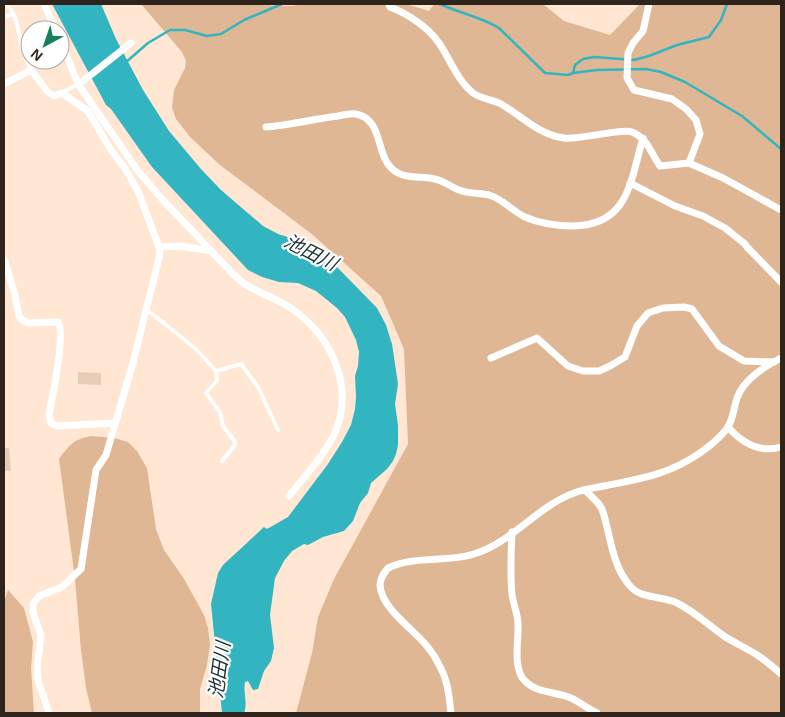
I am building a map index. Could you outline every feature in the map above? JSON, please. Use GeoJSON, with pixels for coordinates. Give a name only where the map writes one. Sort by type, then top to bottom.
{"type":"FeatureCollection","features":[{"type":"Feature","properties":{"kind":"street"},"geometry":{"type":"LineString","coordinates":[[44,4],[51,20]]}},
{"type":"Feature","properties":{"kind":"street"},"geometry":{"type":"LineString","coordinates":[[389,4],[390,7],[412,17],[432,34],[463,83],[474,94],[500,103],[533,127],[548,134],[564,138],[585,138],[629,131],[643,138],[652,156],[660,166],[689,163],[724,178],[781,210]]}},
{"type":"Feature","properties":{"kind":"street"},"geometry":{"type":"LineString","coordinates":[[649,4],[643,31],[633,43],[628,53],[627,78],[634,90],[672,99],[686,109],[696,120],[700,134],[689,163]]}},
{"type":"Feature","properties":{"kind":"street"},"geometry":{"type":"LineString","coordinates":[[80,83],[131,43]]}},
{"type":"Feature","properties":{"kind":"street"},"geometry":{"type":"LineString","coordinates":[[70,62],[80,83],[138,171],[162,199],[211,252],[246,285],[280,301],[294,310],[306,320],[328,346],[340,376],[342,396],[340,417],[326,449],[289,496]]}},
{"type":"Feature","properties":{"kind":"street"},"geometry":{"type":"LineString","coordinates":[[4,84],[31,70],[47,91],[54,96],[62,93],[88,112],[138,191],[160,247],[160,254],[133,363],[106,454],[96,470],[81,568],[62,587],[39,596],[33,604],[33,613],[41,635],[37,668],[38,680],[49,713]]}},
{"type":"Feature","properties":{"kind":"street"},"geometry":{"type":"LineString","coordinates":[[266,127],[356,114],[367,120],[378,132],[384,160],[398,174],[436,179],[460,191],[496,198],[523,216],[544,224],[584,225],[599,222],[610,216],[622,204],[643,138]]}},
{"type":"Feature","properties":{"kind":"street"},"geometry":{"type":"LineString","coordinates":[[630,183],[675,206],[703,216],[726,228],[745,244],[781,282]]}},
{"type":"Feature","properties":{"kind":"street"},"geometry":{"type":"LineString","coordinates":[[160,247],[180,246],[211,252]]}},
{"type":"Feature","properties":{"kind":"street"},"geometry":{"type":"LineString","coordinates":[[4,259],[19,316],[22,320],[28,323],[58,322],[60,325],[60,343],[50,416],[51,423],[57,426],[115,423]]}},
{"type":"Feature","properties":{"kind":"street"},"geometry":{"type":"LineString","coordinates":[[491,358],[537,338],[568,366],[583,371],[599,371],[625,357],[636,326],[648,313],[663,308],[684,307],[692,309],[719,346],[744,360],[778,360]]}},
{"type":"Feature","properties":{"kind":"street"},"geometry":{"type":"LineString","coordinates":[[451,713],[449,692],[439,665],[426,645],[395,614],[384,598],[380,586],[381,579],[388,568],[419,559],[458,557],[474,554],[497,543],[557,501],[575,492],[644,478],[668,471],[709,446],[728,427],[738,396],[743,388],[756,373],[778,360]]}},
{"type":"Feature","properties":{"kind":"street"},"geometry":{"type":"LineString","coordinates":[[728,427],[735,435],[759,448],[770,450],[781,447]]}},
{"type":"Feature","properties":{"kind":"street"},"geometry":{"type":"LineString","coordinates":[[586,490],[602,509],[612,552],[618,566],[633,589],[639,593],[678,603],[725,637],[755,653],[781,674]]}},
{"type":"Feature","properties":{"kind":"street"},"geometry":{"type":"LineString","coordinates":[[512,532],[512,597],[518,623],[517,651],[519,669],[523,679],[534,689],[562,694],[597,713]]}},
{"type":"Feature","properties":{"kind":"lane"},"geometry":{"type":"LineString","coordinates":[[6,4],[13,14],[20,38]]}},
{"type":"Feature","properties":{"kind":"lane"},"geometry":{"type":"LineString","coordinates":[[4,17],[13,14]]}},
{"type":"Feature","properties":{"kind":"lane"},"geometry":{"type":"LineString","coordinates":[[62,93],[80,83]]}},
{"type":"Feature","properties":{"kind":"lane"},"geometry":{"type":"LineString","coordinates":[[146,309],[196,349],[216,371],[217,381],[206,392],[220,412],[223,426],[235,442],[235,445],[222,461]]}},
{"type":"Feature","properties":{"kind":"lane"},"geometry":{"type":"LineString","coordinates":[[216,371],[241,364],[258,387],[278,430]]}},
{"type":"Feature","properties":{"kind":"shaded area"},"geometry":{"type":"Polygon","coordinates":[[[141,4],[292,6],[302,4],[406,4],[429,11],[434,4],[543,4],[564,21],[610,35],[640,4],[781,4],[781,713],[296,713],[312,653],[318,617],[334,579],[408,444],[404,349],[381,296],[313,235],[220,165],[190,137],[176,119],[172,108],[174,90],[185,68],[186,61],[182,52],[141,4]]]}},
{"type":"Feature","properties":{"kind":"shaded area"},"geometry":{"type":"Polygon","coordinates":[[[91,436],[114,438],[128,442],[137,451],[147,468],[156,529],[164,550],[184,579],[204,615],[208,628],[210,645],[207,665],[200,689],[200,713],[92,713],[86,688],[81,650],[75,579],[59,459],[72,443],[91,436]]]}},
{"type":"Feature","properties":{"kind":"shaded area"},"geometry":{"type":"Polygon","coordinates":[[[8,590],[24,608],[33,642],[31,668],[34,713],[4,713],[4,602],[8,590]]]}},
{"type":"Feature","properties":{"kind":"water","name":"池田川"},"geometry":{"type":"Polygon","coordinates":[[[52,4],[101,4],[116,39],[143,90],[169,131],[201,169],[221,190],[263,226],[278,234],[304,242],[337,267],[377,308],[386,325],[392,344],[398,384],[395,404],[398,425],[396,454],[387,469],[371,483],[368,493],[360,503],[353,521],[344,531],[323,537],[308,545],[304,544],[292,551],[284,561],[275,578],[270,615],[274,648],[271,661],[264,671],[258,689],[253,690],[248,681],[245,682],[246,705],[244,713],[222,713],[211,604],[218,573],[223,565],[264,527],[267,529],[288,517],[342,442],[351,425],[355,409],[355,376],[359,352],[356,340],[345,317],[316,291],[298,283],[279,282],[262,277],[248,270],[152,167],[111,109],[106,105],[70,38],[70,20],[61,20],[52,4]]]}},
{"type":"Feature","properties":{"kind":"building"},"geometry":{"type":"Polygon","coordinates":[[[78,372],[101,373],[101,385],[78,384],[78,372]]]}},
{"type":"Feature","properties":{"kind":"building"},"geometry":{"type":"Polygon","coordinates":[[[4,448],[9,448],[11,471],[4,471],[4,448]]]}},
{"type":"Feature","properties":{"kind":"waterway"},"geometry":{"type":"LineString","coordinates":[[125,63],[148,43],[170,30],[185,30],[207,36],[221,34],[244,20],[282,4]]}},
{"type":"Feature","properties":{"kind":"waterway"},"geometry":{"type":"LineString","coordinates":[[440,4],[499,28],[545,73],[568,75],[597,70],[646,69],[661,72],[685,82],[742,116],[781,149]]}},
{"type":"Feature","properties":{"kind":"waterway"},"geometry":{"type":"LineString","coordinates":[[573,73],[575,65],[583,59],[594,57],[634,60],[677,45],[709,37],[721,20],[727,4]]}}]}
